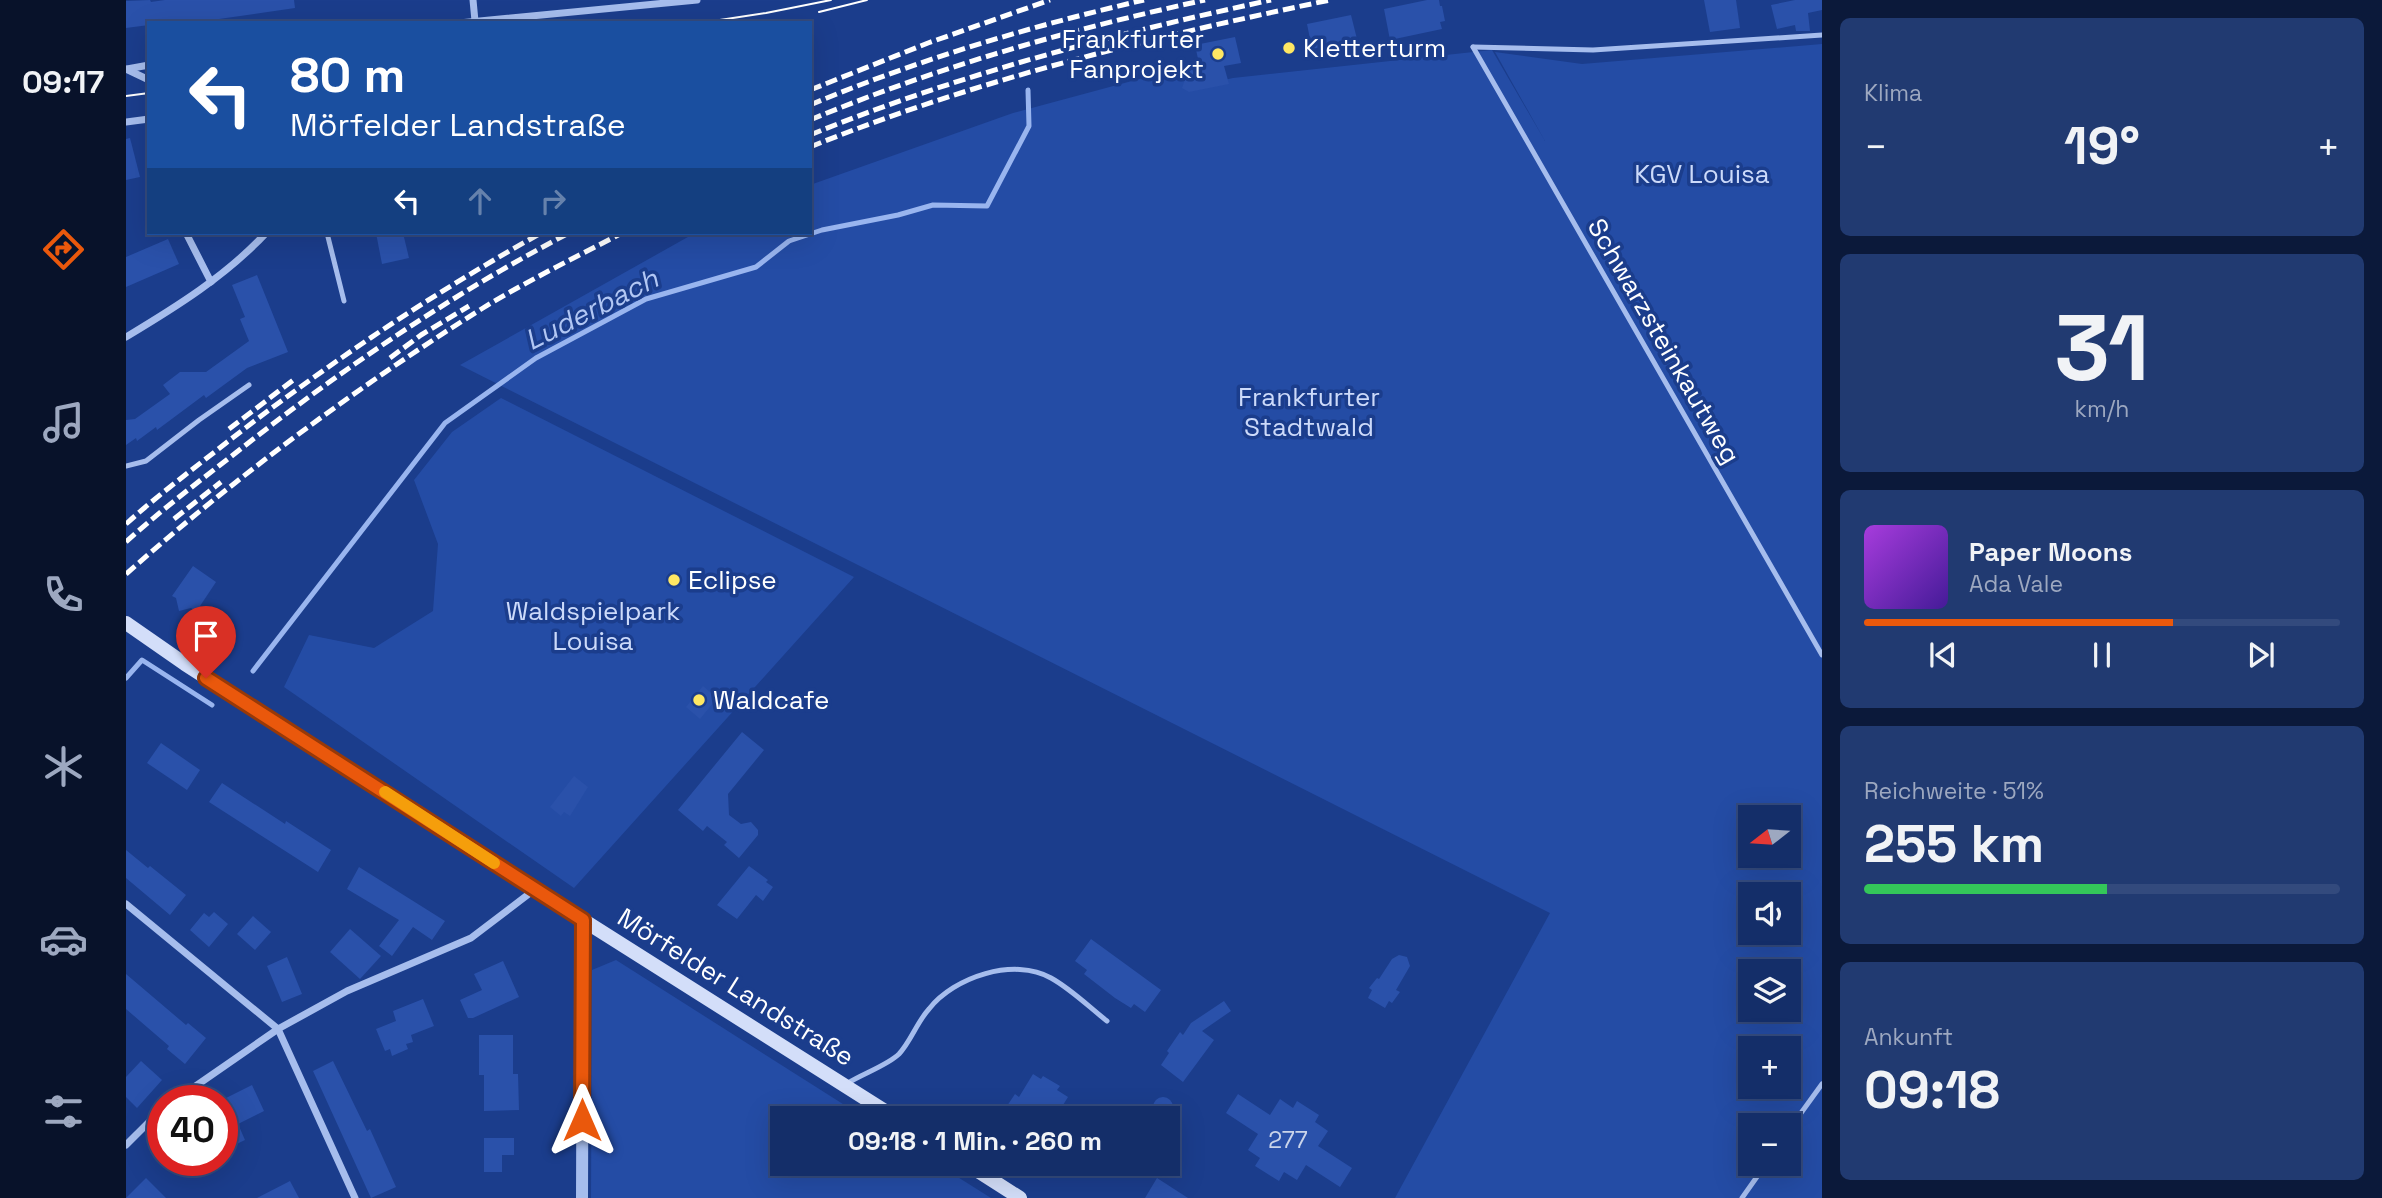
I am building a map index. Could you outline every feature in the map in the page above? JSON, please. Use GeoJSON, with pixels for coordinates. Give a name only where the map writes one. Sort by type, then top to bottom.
{"type":"FeatureCollection","features":[{"type":"Feature","properties":{"kind":"main road","name":"Mörfelder Landstraße"},"geometry":{"type":"LineString","coordinates":[[127,626],[534,889],[877,1106]]}},
{"type":"Feature","properties":{"kind":"main road"},"geometry":{"type":"LineString","coordinates":[[986,1176],[1020,1198]]}},
{"type":"Feature","properties":{"kind":"street"},"geometry":{"type":"LineString","coordinates":[[473,0],[475,21],[697,0]]}},
{"type":"Feature","properties":{"kind":"street"},"geometry":{"type":"LineString","coordinates":[[126,69],[147,65]]}},
{"type":"Feature","properties":{"kind":"street"},"geometry":{"type":"LineString","coordinates":[[126,69],[147,79]]}},
{"type":"Feature","properties":{"kind":"street"},"geometry":{"type":"LineString","coordinates":[[126,122],[147,120]]}},
{"type":"Feature","properties":{"kind":"street"},"geometry":{"type":"LineString","coordinates":[[187,235],[211,282]]}},
{"type":"Feature","properties":{"kind":"street"},"geometry":{"type":"LineString","coordinates":[[126,337],[211,282],[264,235]]}},
{"type":"Feature","properties":{"kind":"street"},"geometry":{"type":"LineString","coordinates":[[197,1085],[278,1028],[347,991],[471,938],[534,889]]}},
{"type":"Feature","properties":{"kind":"street"},"geometry":{"type":"LineString","coordinates":[[126,904],[278,1028],[355,1198]]}},
{"type":"Feature","properties":{"kind":"street"},"geometry":{"type":"LineString","coordinates":[[582,1198],[583,920]]}},
{"type":"Feature","properties":{"kind":"street"},"geometry":{"type":"LineString","coordinates":[[126,1145],[147,1124]]}},
{"type":"Feature","properties":{"kind":"lane","name":"Schwarzsteinkautweg"},"geometry":{"type":"LineString","coordinates":[[1822,35],[1593,50],[1473,47],[1822,655]]}},
{"type":"Feature","properties":{"kind":"lane"},"geometry":{"type":"LineString","coordinates":[[328,235],[344,301]]}},
{"type":"Feature","properties":{"kind":"lane"},"geometry":{"type":"LineString","coordinates":[[126,466],[146,461],[249,385]]}},
{"type":"Feature","properties":{"kind":"lane"},"geometry":{"type":"LineString","coordinates":[[845,1085],[898,1055],[930,1007],[956,986],[976,976],[997,971],[1026,970],[1050,978],[1107,1021]]}},
{"type":"Feature","properties":{"kind":"lane"},"geometry":{"type":"LineString","coordinates":[[1801,1113],[1822,1084]]}},
{"type":"Feature","properties":{"kind":"lane"},"geometry":{"type":"LineString","coordinates":[[1742,1198],[1758,1176]]}},
{"type":"Feature","properties":{"kind":"green space","name":"Frankfurter Stadtwald"},"geometry":{"type":"Polygon","coordinates":[[[1822,44],[1822,1198],[1395,1198],[1550,913],[460,365],[691,235],[812,235],[812,184],[1013,113],[1169,71],[1194,87],[1233,78],[1492,50],[1545,141],[1495,52],[1582,64],[1822,44]]]}},
{"type":"Feature","properties":{"kind":"green space","name":"Waldspielpark Louisa"},"geometry":{"type":"Polygon","coordinates":[[[501,398],[854,577],[574,888],[284,687],[309,635],[374,648],[433,611],[438,544],[414,480],[452,432],[501,398]]]}},
{"type":"Feature","properties":{"kind":"green space"},"geometry":{"type":"Polygon","coordinates":[[[616,960],[846,1106],[770,1106],[770,1176],[956,1176],[991,1198],[591,1198],[592,970],[616,960]]]}},
{"type":"Feature","properties":{"kind":"building"},"geometry":{"type":"Polygon","coordinates":[[[294,0],[295,8],[205,21],[147,21],[147,25],[126,28],[126,1],[294,0]]]}},
{"type":"Feature","properties":{"kind":"building"},"geometry":{"type":"Polygon","coordinates":[[[1439,0],[1445,21],[1440,22],[1442,29],[1390,40],[1384,9],[1439,0]]]}},
{"type":"Feature","properties":{"kind":"building"},"geometry":{"type":"Polygon","coordinates":[[[1704,0],[1736,0],[1740,28],[1710,32],[1704,0]]]}},
{"type":"Feature","properties":{"kind":"building"},"geometry":{"type":"Polygon","coordinates":[[[1795,0],[1822,0],[1822,10],[1808,13],[1810,31],[1796,31],[1795,25],[1777,29],[1771,5],[1795,0]]]}},
{"type":"Feature","properties":{"kind":"building"},"geometry":{"type":"Polygon","coordinates":[[[1351,15],[1357,39],[1312,49],[1307,24],[1351,15]]]}},
{"type":"Feature","properties":{"kind":"building"},"geometry":{"type":"Polygon","coordinates":[[[1235,37],[1241,63],[1224,66],[1229,84],[1189,92],[1182,88],[1190,65],[1200,68],[1195,45],[1235,37]]]}},
{"type":"Feature","properties":{"kind":"building"},"geometry":{"type":"Polygon","coordinates":[[[130,138],[140,177],[126,180],[126,139],[130,138]]]}},
{"type":"Feature","properties":{"kind":"building"},"geometry":{"type":"Polygon","coordinates":[[[376,235],[403,235],[409,258],[382,264],[376,235]]]}},
{"type":"Feature","properties":{"kind":"building"},"geometry":{"type":"Polygon","coordinates":[[[168,239],[179,264],[126,287],[126,257],[168,239]]]}},
{"type":"Feature","properties":{"kind":"building"},"geometry":{"type":"Polygon","coordinates":[[[257,275],[288,352],[247,368],[206,398],[204,395],[157,430],[156,427],[137,441],[136,438],[126,445],[126,420],[135,419],[170,394],[163,385],[180,372],[206,372],[249,341],[240,319],[245,317],[232,285],[257,275]]]}},
{"type":"Feature","properties":{"kind":"building"},"geometry":{"type":"Polygon","coordinates":[[[193,566],[216,582],[196,612],[191,608],[179,611],[176,598],[172,596],[193,566]]]}},
{"type":"Feature","properties":{"kind":"building"},"geometry":{"type":"Polygon","coordinates":[[[703,686],[717,698],[700,719],[686,707],[703,686]]]}},
{"type":"Feature","properties":{"kind":"building"},"geometry":{"type":"Polygon","coordinates":[[[742,732],[764,750],[728,794],[729,815],[741,824],[751,822],[758,830],[758,835],[739,858],[724,845],[727,842],[707,826],[703,831],[678,810],[742,732]]]}},
{"type":"Feature","properties":{"kind":"building"},"geometry":{"type":"Polygon","coordinates":[[[161,743],[200,770],[187,790],[147,763],[161,743]]]}},
{"type":"Feature","properties":{"kind":"building"},"geometry":{"type":"Polygon","coordinates":[[[574,776],[588,787],[570,816],[564,812],[561,816],[550,807],[574,776]]]}},
{"type":"Feature","properties":{"kind":"building"},"geometry":{"type":"Polygon","coordinates":[[[222,783],[331,850],[318,872],[209,802],[222,783]]]}},
{"type":"Feature","properties":{"kind":"building"},"geometry":{"type":"Polygon","coordinates":[[[126,850],[186,895],[170,915],[126,878],[126,850]]]}},
{"type":"Feature","properties":{"kind":"building"},"geometry":{"type":"Polygon","coordinates":[[[749,866],[773,887],[763,901],[756,895],[737,919],[717,905],[749,866]]]}},
{"type":"Feature","properties":{"kind":"building"},"geometry":{"type":"Polygon","coordinates":[[[359,867],[445,921],[432,940],[413,927],[392,956],[379,946],[399,920],[347,889],[359,867]]]}},
{"type":"Feature","properties":{"kind":"building"},"geometry":{"type":"Polygon","coordinates":[[[214,912],[228,924],[209,947],[190,930],[204,913],[209,917],[214,912]]]}},
{"type":"Feature","properties":{"kind":"building"},"geometry":{"type":"Polygon","coordinates":[[[253,916],[271,932],[255,950],[237,934],[253,916]]]}},
{"type":"Feature","properties":{"kind":"building"},"geometry":{"type":"Polygon","coordinates":[[[350,929],[381,956],[360,979],[330,952],[350,929]]]}},
{"type":"Feature","properties":{"kind":"building"},"geometry":{"type":"Polygon","coordinates":[[[1091,939],[1161,990],[1145,1012],[1134,1004],[1131,1008],[1084,974],[1087,970],[1075,961],[1091,939]]]}},
{"type":"Feature","properties":{"kind":"building"},"geometry":{"type":"Polygon","coordinates":[[[1399,955],[1407,957],[1410,966],[1396,990],[1400,992],[1385,1008],[1368,998],[1372,990],[1369,988],[1379,979],[1392,959],[1399,955]]]}},
{"type":"Feature","properties":{"kind":"building"},"geometry":{"type":"Polygon","coordinates":[[[287,957],[302,994],[282,1002],[267,966],[287,957]]]}},
{"type":"Feature","properties":{"kind":"building"},"geometry":{"type":"Polygon","coordinates":[[[503,961],[519,997],[468,1018],[460,1000],[482,990],[474,974],[503,961]]]}},
{"type":"Feature","properties":{"kind":"building"},"geometry":{"type":"Polygon","coordinates":[[[126,974],[186,1025],[188,1023],[206,1038],[185,1064],[167,1049],[169,1046],[126,1009],[126,974]]]}},
{"type":"Feature","properties":{"kind":"building"},"geometry":{"type":"Polygon","coordinates":[[[423,999],[434,1026],[411,1035],[413,1042],[406,1044],[408,1049],[392,1056],[390,1049],[385,1051],[376,1029],[396,1021],[393,1011],[423,999]]]}},
{"type":"Feature","properties":{"kind":"building"},"geometry":{"type":"Polygon","coordinates":[[[1224,1001],[1231,1011],[1202,1031],[1214,1040],[1183,1082],[1161,1065],[1169,1053],[1167,1051],[1180,1032],[1183,1035],[1191,1023],[1224,1001]]]}},
{"type":"Feature","properties":{"kind":"building"},"geometry":{"type":"Polygon","coordinates":[[[479,1035],[513,1035],[513,1074],[518,1074],[519,1110],[484,1111],[484,1075],[479,1075],[479,1035]]]}},
{"type":"Feature","properties":{"kind":"building"},"geometry":{"type":"Polygon","coordinates":[[[141,1061],[162,1080],[158,1085],[147,1085],[147,1097],[137,1108],[126,1097],[126,1077],[141,1061]]]}},
{"type":"Feature","properties":{"kind":"building"},"geometry":{"type":"Polygon","coordinates":[[[333,1061],[367,1131],[370,1129],[396,1187],[371,1198],[313,1071],[333,1061]]]}},
{"type":"Feature","properties":{"kind":"building"},"geometry":{"type":"Polygon","coordinates":[[[1033,1074],[1041,1079],[1043,1076],[1060,1086],[1057,1090],[1068,1097],[1062,1106],[1007,1106],[1015,1094],[1019,1097],[1033,1074]]]}},
{"type":"Feature","properties":{"kind":"building"},"geometry":{"type":"Polygon","coordinates":[[[252,1085],[264,1111],[238,1124],[238,1092],[252,1085]]]}},
{"type":"Feature","properties":{"kind":"building"},"geometry":{"type":"Polygon","coordinates":[[[1238,1094],[1270,1115],[1280,1099],[1293,1108],[1297,1101],[1319,1115],[1315,1122],[1328,1131],[1318,1146],[1352,1168],[1340,1187],[1306,1165],[1297,1180],[1284,1172],[1279,1181],[1255,1166],[1260,1158],[1248,1150],[1258,1134],[1226,1113],[1238,1094]]]}},
{"type":"Feature","properties":{"kind":"building"},"geometry":{"type":"Polygon","coordinates":[[[1163,1097],[1173,1106],[1153,1106],[1156,1100],[1163,1097]]]}},
{"type":"Feature","properties":{"kind":"building"},"geometry":{"type":"Polygon","coordinates":[[[238,1124],[245,1140],[238,1143],[238,1124]]]}},
{"type":"Feature","properties":{"kind":"building"},"geometry":{"type":"Polygon","coordinates":[[[484,1138],[514,1138],[514,1155],[502,1155],[502,1172],[484,1172],[484,1138]]]}},
{"type":"Feature","properties":{"kind":"building"},"geometry":{"type":"Polygon","coordinates":[[[146,1178],[166,1198],[126,1198],[146,1178]]]}},
{"type":"Feature","properties":{"kind":"building"},"geometry":{"type":"Polygon","coordinates":[[[1157,1178],[1188,1198],[1145,1198],[1157,1178]]]}},
{"type":"Feature","properties":{"kind":"building"},"geometry":{"type":"Polygon","coordinates":[[[290,1181],[299,1198],[257,1198],[290,1181]]]}},
{"type":"Feature","properties":{"kind":"waterway","name":"Luderbach"},"geometry":{"type":"LineString","coordinates":[[812,233],[933,205],[987,206],[1029,126],[1028,90]]}},
{"type":"Feature","properties":{"kind":"waterway","name":"Luderbach"},"geometry":{"type":"LineString","coordinates":[[253,671],[445,423],[536,358],[646,299],[756,267],[789,241],[807,235]]}},
{"type":"Feature","properties":{"kind":"waterway","name":"Luderbach"},"geometry":{"type":"LineString","coordinates":[[126,678],[142,660],[212,705]]}},
{"type":"Feature","properties":{"kind":"tram line"},"geometry":{"type":"LineString","coordinates":[[713,21],[831,0]]}},
{"type":"Feature","properties":{"kind":"tram line"},"geometry":{"type":"LineString","coordinates":[[819,12],[867,0]]}},
{"type":"Feature","properties":{"kind":"tram line"},"geometry":{"type":"LineString","coordinates":[[126,96],[147,93]]}},
{"type":"Feature","properties":{"kind":"railway"},"geometry":{"type":"LineString","coordinates":[[812,89],[928,43],[1050,0]]}},
{"type":"Feature","properties":{"kind":"railway"},"geometry":{"type":"LineString","coordinates":[[812,104],[891,73],[975,45],[1144,0]]}},
{"type":"Feature","properties":{"kind":"railway"},"geometry":{"type":"LineString","coordinates":[[812,119],[955,66],[1055,37],[1205,0]]}},
{"type":"Feature","properties":{"kind":"railway"},"geometry":{"type":"LineString","coordinates":[[812,134],[923,93],[1038,57],[1271,0]]}},
{"type":"Feature","properties":{"kind":"railway"},"geometry":{"type":"LineString","coordinates":[[812,146],[1002,80],[1132,45],[1330,0]]}},
{"type":"Feature","properties":{"kind":"railway"},"geometry":{"type":"LineString","coordinates":[[126,524],[226,443],[340,359],[419,306],[538,235]]}},
{"type":"Feature","properties":{"kind":"railway"},"geometry":{"type":"LineString","coordinates":[[126,542],[206,476],[355,364],[438,308],[565,235]]}},
{"type":"Feature","properties":{"kind":"railway"},"geometry":{"type":"LineString","coordinates":[[126,574],[211,502],[390,369],[500,298],[618,235]]}},
{"type":"Feature","properties":{"kind":"railway"},"geometry":{"type":"LineString","coordinates":[[390,358],[421,335],[469,306]]}},
{"type":"Feature","properties":{"kind":"railway"},"geometry":{"type":"LineString","coordinates":[[229,429],[296,378]]}},
{"type":"Feature","properties":{"kind":"railway"},"geometry":{"type":"LineString","coordinates":[[174,519],[221,482]]}},
{"type":"Feature","properties":{"kind":"slow traffic"},"geometry":{"type":"LineString","coordinates":[[385,792],[494,863]]}},
{"type":"Feature","properties":{"kind":"place","name":"Kletterturm"},"geometry":{"type":"Point","coordinates":[1289,48]}},
{"type":"Feature","properties":{"kind":"place","name":"Frankfurter Fanprojekt"},"geometry":{"type":"Point","coordinates":[1218,54]}},
{"type":"Feature","properties":{"kind":"place","name":"Eclipse"},"geometry":{"type":"Point","coordinates":[674,580]}},
{"type":"Feature","properties":{"kind":"place","name":"Waldcafe"},"geometry":{"type":"Point","coordinates":[699,700]}},
{"type":"Feature","properties":{"kind":"route"},"geometry":{"type":"LineString","coordinates":[[206,678],[583,920],[582,1120]]}},
{"type":"Feature","properties":{"kind":"park label","name":"KGV Louisa"},"geometry":{"type":"Point","coordinates":[1702,174]}}]}
